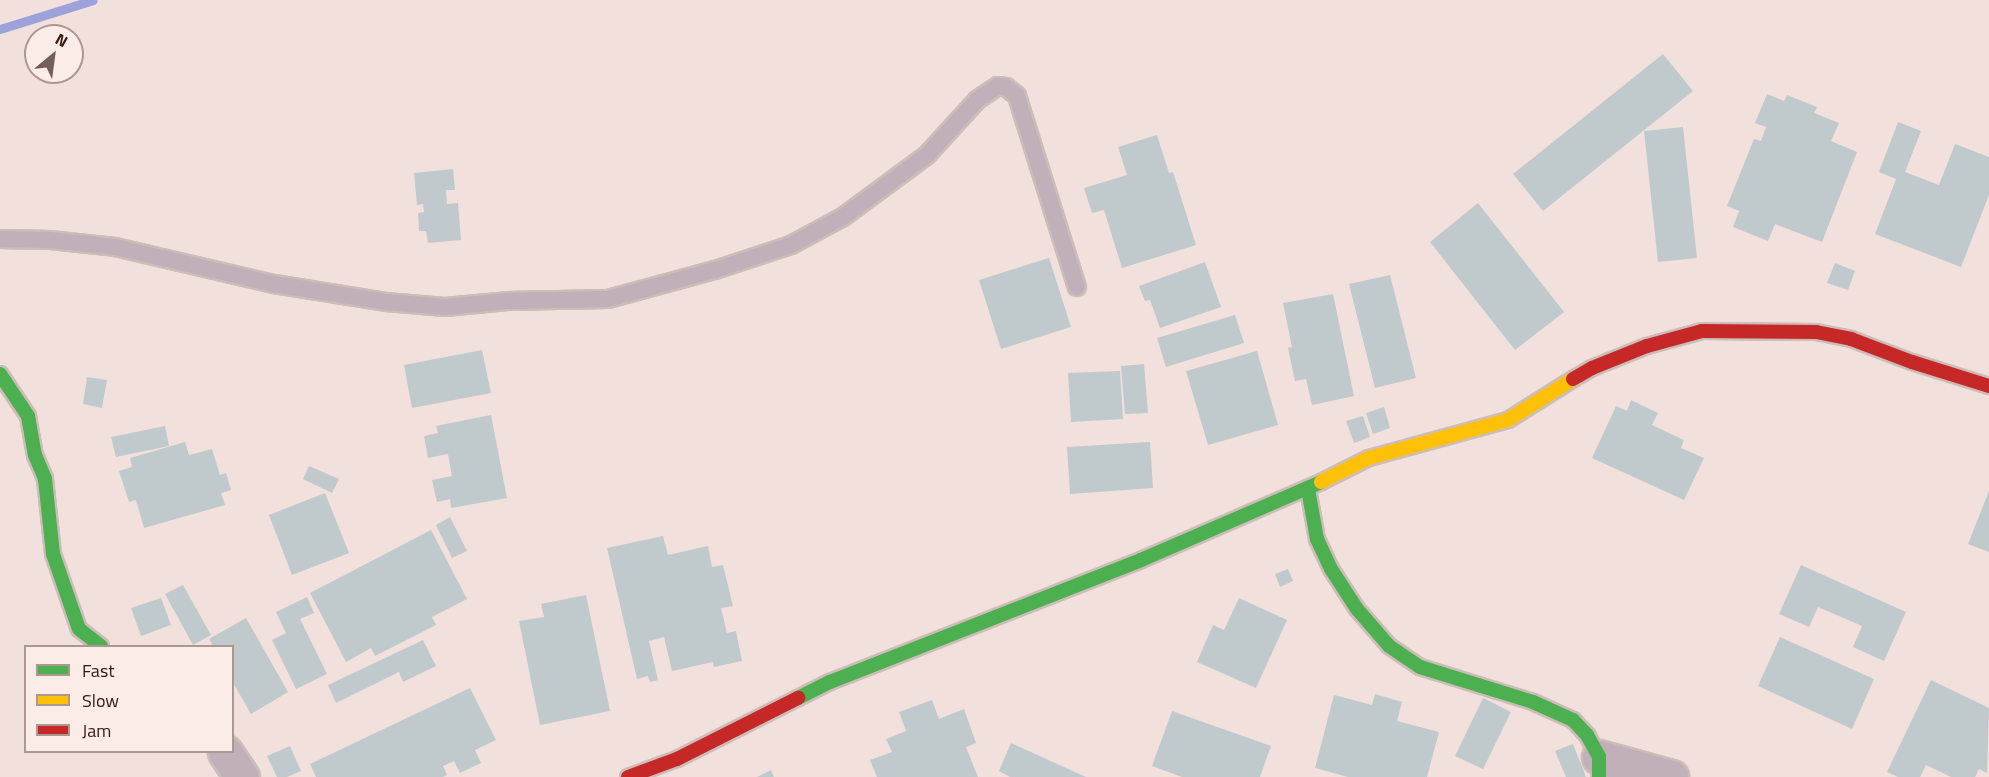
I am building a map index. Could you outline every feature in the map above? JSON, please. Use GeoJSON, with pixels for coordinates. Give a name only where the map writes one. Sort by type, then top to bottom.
{"type":"FeatureCollection","features":[{"type":"Feature","properties":{"kind":"street"},"geometry":{"type":"LineString","coordinates":[[628,777],[677,759],[830,682],[1141,560],[1308,489],[1369,458],[1508,420],[1592,368],[1647,346],[1702,331],[1816,332],[1851,339],[1912,362],[1989,386]]}},
{"type":"Feature","properties":{"kind":"street"},"geometry":{"type":"LineString","coordinates":[[0,374],[7,388],[28,416],[35,455],[45,479],[53,554],[79,629],[100,645]]}},
{"type":"Feature","properties":{"kind":"street"},"geometry":{"type":"LineString","coordinates":[[1308,489],[1317,539],[1331,569],[1357,609],[1389,646],[1420,666],[1533,702],[1573,720],[1587,735],[1599,767],[1671,777]]}},
{"type":"Feature","properties":{"kind":"street"},"geometry":{"type":"LineString","coordinates":[[226,753],[242,777]]}},
{"type":"Feature","properties":{"kind":"lane"},"geometry":{"type":"LineString","coordinates":[[0,239],[50,240],[115,247],[274,284],[386,302],[445,307],[508,301],[608,299],[715,270],[780,249],[843,217],[927,155],[977,100],[998,86],[1006,87],[1017,96],[1077,287]]}},
{"type":"Feature","properties":{"kind":"building"},"geometry":{"type":"Polygon","coordinates":[[[1663,54],[1693,91],[1543,211],[1513,174],[1663,54]]]}},
{"type":"Feature","properties":{"kind":"building"},"geometry":{"type":"Polygon","coordinates":[[[1767,94],[1784,101],[1787,95],[1817,107],[1814,113],[1839,123],[1831,141],[1857,152],[1822,242],[1775,224],[1768,241],[1733,227],[1739,211],[1727,206],[1754,139],[1761,141],[1766,127],[1755,123],[1767,94]]]}},
{"type":"Feature","properties":{"kind":"building"},"geometry":{"type":"Polygon","coordinates":[[[1898,122],[1921,131],[1905,172],[1939,185],[1955,144],[1989,157],[1989,195],[1961,267],[1875,234],[1896,179],[1879,172],[1898,122]]]}},
{"type":"Feature","properties":{"kind":"building"},"geometry":{"type":"Polygon","coordinates":[[[1683,127],[1697,258],[1658,262],[1644,131],[1683,127]]]}},
{"type":"Feature","properties":{"kind":"building"},"geometry":{"type":"Polygon","coordinates":[[[1157,135],[1169,173],[1173,172],[1196,245],[1122,268],[1104,210],[1092,213],[1084,188],[1127,175],[1118,147],[1157,135]]]}},
{"type":"Feature","properties":{"kind":"building"},"geometry":{"type":"Polygon","coordinates":[[[453,169],[455,190],[446,190],[447,204],[458,203],[461,240],[428,243],[426,231],[419,231],[418,213],[424,212],[423,204],[417,205],[414,173],[453,169]]]}},
{"type":"Feature","properties":{"kind":"building"},"geometry":{"type":"Polygon","coordinates":[[[1478,203],[1564,312],[1515,350],[1430,242],[1478,203]]]}},
{"type":"Feature","properties":{"kind":"building"},"geometry":{"type":"Polygon","coordinates":[[[1049,258],[1071,327],[1001,349],[979,280],[1049,258]]]}},
{"type":"Feature","properties":{"kind":"building"},"geometry":{"type":"Polygon","coordinates":[[[1205,262],[1221,307],[1160,328],[1150,300],[1145,301],[1139,286],[1205,262]]]}},
{"type":"Feature","properties":{"kind":"building"},"geometry":{"type":"Polygon","coordinates":[[[1835,263],[1855,271],[1848,290],[1827,283],[1835,263]]]}},
{"type":"Feature","properties":{"kind":"building"},"geometry":{"type":"Polygon","coordinates":[[[1390,275],[1416,378],[1375,388],[1349,284],[1390,275]]]}},
{"type":"Feature","properties":{"kind":"building"},"geometry":{"type":"Polygon","coordinates":[[[1333,294],[1354,396],[1312,405],[1306,379],[1295,381],[1288,348],[1292,347],[1283,303],[1333,294]]]}},
{"type":"Feature","properties":{"kind":"building"},"geometry":{"type":"Polygon","coordinates":[[[1235,315],[1244,343],[1166,367],[1157,338],[1235,315]]]}},
{"type":"Feature","properties":{"kind":"building"},"geometry":{"type":"Polygon","coordinates":[[[482,350],[491,393],[412,408],[404,365],[482,350]]]}},
{"type":"Feature","properties":{"kind":"building"},"geometry":{"type":"Polygon","coordinates":[[[1257,351],[1278,425],[1208,445],[1186,371],[1257,351]]]}},
{"type":"Feature","properties":{"kind":"building"},"geometry":{"type":"Polygon","coordinates":[[[1144,364],[1148,413],[1125,414],[1121,366],[1144,364]]]}},
{"type":"Feature","properties":{"kind":"building"},"geometry":{"type":"Polygon","coordinates":[[[1120,371],[1123,419],[1071,422],[1068,373],[1120,371]]]}},
{"type":"Feature","properties":{"kind":"building"},"geometry":{"type":"Polygon","coordinates":[[[87,377],[107,380],[102,408],[83,404],[87,377]]]}},
{"type":"Feature","properties":{"kind":"building"},"geometry":{"type":"Polygon","coordinates":[[[1631,400],[1658,413],[1652,425],[1684,440],[1681,448],[1704,458],[1684,500],[1592,458],[1616,406],[1627,411],[1631,400]]]}},
{"type":"Feature","properties":{"kind":"building"},"geometry":{"type":"Polygon","coordinates":[[[1384,407],[1390,428],[1373,434],[1366,413],[1384,407]]]}},
{"type":"Feature","properties":{"kind":"building"},"geometry":{"type":"Polygon","coordinates":[[[491,415],[507,498],[451,508],[450,499],[437,502],[432,480],[452,476],[448,454],[428,458],[424,436],[438,433],[436,426],[491,415]]]}},
{"type":"Feature","properties":{"kind":"building"},"geometry":{"type":"Polygon","coordinates":[[[1363,416],[1370,437],[1354,443],[1346,421],[1363,416]]]}},
{"type":"Feature","properties":{"kind":"building"},"geometry":{"type":"Polygon","coordinates":[[[165,426],[169,446],[116,457],[111,437],[165,426]]]}},
{"type":"Feature","properties":{"kind":"building"},"geometry":{"type":"Polygon","coordinates":[[[185,442],[189,455],[212,449],[220,475],[226,473],[231,490],[221,493],[225,505],[144,528],[136,500],[129,502],[119,471],[132,467],[130,458],[185,442]]]}},
{"type":"Feature","properties":{"kind":"building"},"geometry":{"type":"Polygon","coordinates":[[[1150,442],[1153,488],[1070,494],[1067,447],[1150,442]]]}},
{"type":"Feature","properties":{"kind":"building"},"geometry":{"type":"Polygon","coordinates":[[[309,466],[339,479],[332,493],[303,479],[309,466]]]}},
{"type":"Feature","properties":{"kind":"building"},"geometry":{"type":"Polygon","coordinates":[[[1989,491],[1989,552],[1968,544],[1989,491]]]}},
{"type":"Feature","properties":{"kind":"building"},"geometry":{"type":"Polygon","coordinates":[[[325,493],[349,553],[292,575],[269,515],[325,493]]]}},
{"type":"Feature","properties":{"kind":"building"},"geometry":{"type":"Polygon","coordinates":[[[450,517],[467,551],[452,558],[436,525],[450,517]]]}},
{"type":"Feature","properties":{"kind":"building"},"geometry":{"type":"Polygon","coordinates":[[[431,530],[467,599],[432,617],[436,625],[375,656],[371,648],[346,662],[310,593],[431,530]]]}},
{"type":"Feature","properties":{"kind":"building"},"geometry":{"type":"Polygon","coordinates":[[[663,536],[668,555],[708,546],[712,567],[723,565],[733,606],[721,608],[727,633],[736,631],[742,661],[714,667],[713,662],[672,671],[664,637],[649,641],[658,680],[650,682],[648,676],[637,679],[607,548],[663,536]]]}},
{"type":"Feature","properties":{"kind":"building"},"geometry":{"type":"Polygon","coordinates":[[[1801,565],[1906,612],[1884,661],[1853,647],[1862,626],[1818,607],[1809,627],[1779,614],[1801,565]]]}},
{"type":"Feature","properties":{"kind":"building"},"geometry":{"type":"Polygon","coordinates":[[[1288,569],[1293,581],[1280,587],[1275,574],[1288,569]]]}},
{"type":"Feature","properties":{"kind":"building"},"geometry":{"type":"Polygon","coordinates":[[[183,585],[211,635],[193,645],[165,594],[183,585]]]}},
{"type":"Feature","properties":{"kind":"building"},"geometry":{"type":"Polygon","coordinates":[[[586,595],[610,711],[540,725],[519,621],[544,617],[541,604],[586,595]]]}},
{"type":"Feature","properties":{"kind":"building"},"geometry":{"type":"Polygon","coordinates":[[[307,597],[314,613],[300,619],[327,674],[296,689],[272,640],[286,633],[276,612],[307,597]]]}},
{"type":"Feature","properties":{"kind":"building"},"geometry":{"type":"Polygon","coordinates":[[[161,598],[171,625],[141,636],[131,608],[161,598]]]}},
{"type":"Feature","properties":{"kind":"building"},"geometry":{"type":"Polygon","coordinates":[[[1239,598],[1287,620],[1256,688],[1197,662],[1213,625],[1224,630],[1239,598]]]}},
{"type":"Feature","properties":{"kind":"building"},"geometry":{"type":"Polygon","coordinates":[[[246,618],[288,692],[251,714],[234,684],[234,645],[212,645],[209,639],[246,618]]]}},
{"type":"Feature","properties":{"kind":"building"},"geometry":{"type":"Polygon","coordinates":[[[1780,637],[1874,679],[1852,729],[1758,686],[1780,637]]]}},
{"type":"Feature","properties":{"kind":"building"},"geometry":{"type":"Polygon","coordinates":[[[423,640],[436,666],[403,682],[399,672],[336,703],[328,685],[423,640]]]}},
{"type":"Feature","properties":{"kind":"building"},"geometry":{"type":"Polygon","coordinates":[[[1931,680],[1989,708],[1987,773],[1979,769],[1975,777],[1951,777],[1926,765],[1920,777],[1898,777],[1887,772],[1931,680]]]}},
{"type":"Feature","properties":{"kind":"building"},"geometry":{"type":"Polygon","coordinates":[[[470,688],[496,740],[475,750],[481,763],[460,773],[454,761],[443,766],[447,775],[443,777],[316,777],[310,764],[470,688]]]}},
{"type":"Feature","properties":{"kind":"building"},"geometry":{"type":"Polygon","coordinates":[[[1375,694],[1402,702],[1397,721],[1439,732],[1427,777],[1348,777],[1315,768],[1334,695],[1372,705],[1375,694]]]}},
{"type":"Feature","properties":{"kind":"building"},"geometry":{"type":"Polygon","coordinates":[[[1483,698],[1511,712],[1483,769],[1455,756],[1483,698]]]}},
{"type":"Feature","properties":{"kind":"building"},"geometry":{"type":"Polygon","coordinates":[[[932,700],[939,719],[964,709],[976,743],[966,747],[978,777],[877,777],[870,760],[892,752],[886,739],[906,731],[899,712],[932,700]]]}},
{"type":"Feature","properties":{"kind":"building"},"geometry":{"type":"Polygon","coordinates":[[[1172,711],[1271,746],[1260,777],[1182,777],[1152,766],[1172,711]]]}},
{"type":"Feature","properties":{"kind":"building"},"geometry":{"type":"Polygon","coordinates":[[[1011,743],[1086,777],[1010,777],[999,771],[1011,743]]]}},
{"type":"Feature","properties":{"kind":"building"},"geometry":{"type":"Polygon","coordinates":[[[1573,744],[1586,777],[1566,777],[1555,751],[1573,744]]]}},
{"type":"Feature","properties":{"kind":"building"},"geometry":{"type":"Polygon","coordinates":[[[290,746],[301,771],[287,777],[277,777],[267,756],[290,746]]]}},
{"type":"Feature","properties":{"kind":"building"},"geometry":{"type":"Polygon","coordinates":[[[771,770],[774,777],[757,777],[771,770]]]}},
{"type":"Feature","properties":{"kind":"waterway"},"geometry":{"type":"LineString","coordinates":[[0,29],[93,0]]}},
{"type":"Feature","properties":{"kind":"traffic: fast"},"geometry":{"type":"LineString","coordinates":[[0,374],[28,416],[35,455],[45,479],[53,554],[79,629],[100,645]]}},
{"type":"Feature","properties":{"kind":"traffic: fast"},"geometry":{"type":"LineString","coordinates":[[798,698],[830,682],[1141,560],[1321,482]]}},
{"type":"Feature","properties":{"kind":"traffic: fast"},"geometry":{"type":"LineString","coordinates":[[1308,489],[1317,539],[1331,569],[1357,609],[1389,646],[1420,667],[1533,702],[1573,720],[1587,735],[1599,757],[1599,777]]}},
{"type":"Feature","properties":{"kind":"traffic: slow"},"geometry":{"type":"LineString","coordinates":[[1321,482],[1369,458],[1508,420],[1573,379]]}},
{"type":"Feature","properties":{"kind":"traffic: jam"},"geometry":{"type":"LineString","coordinates":[[1573,379],[1592,368],[1647,346],[1702,331],[1816,332],[1851,339],[1912,362],[1989,386]]}},
{"type":"Feature","properties":{"kind":"traffic: jam"},"geometry":{"type":"LineString","coordinates":[[628,777],[677,759],[798,698]]}}]}
